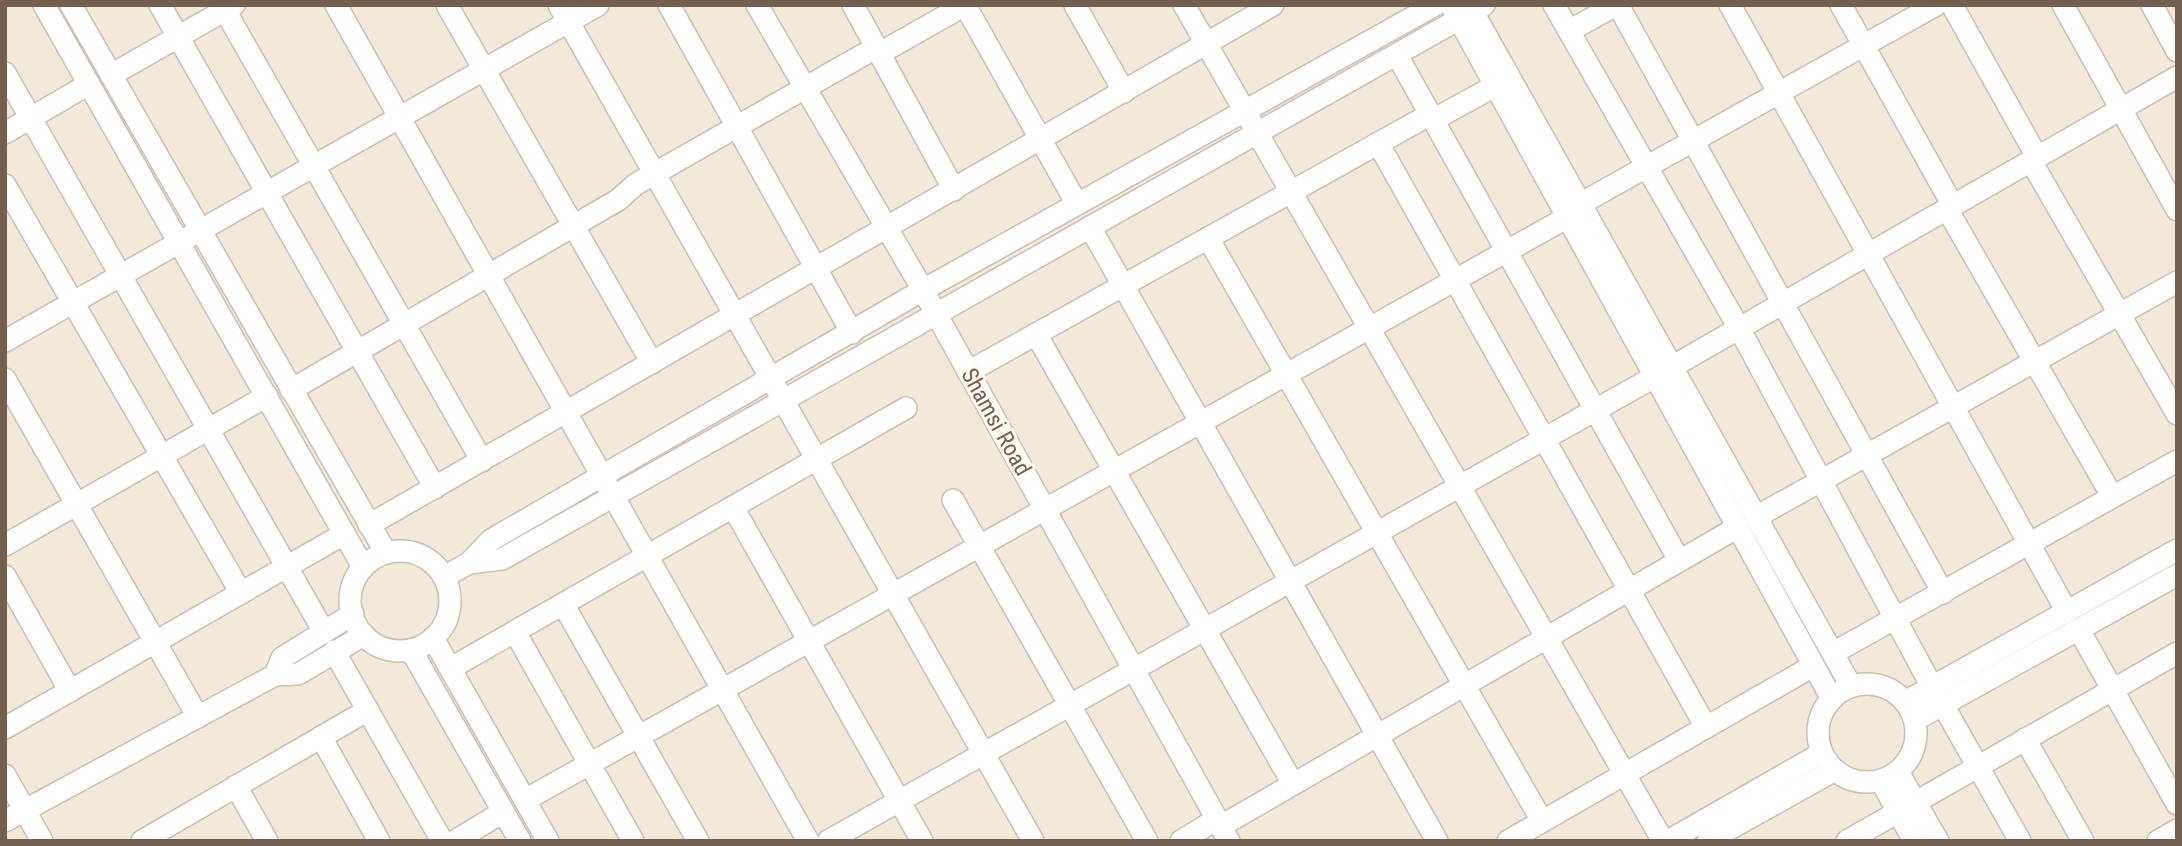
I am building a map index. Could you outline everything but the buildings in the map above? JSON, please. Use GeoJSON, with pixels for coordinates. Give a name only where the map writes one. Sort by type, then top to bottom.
{"type":"FeatureCollection","features":[{"type":"Feature","properties":{"kind":"street"},"geometry":{"type":"LineString","coordinates":[[44,5],[363,567]]}},
{"type":"Feature","properties":{"kind":"street"},"geometry":{"type":"LineString","coordinates":[[71,5],[386,553]]}},
{"type":"Feature","properties":{"kind":"street"},"geometry":{"type":"LineString","coordinates":[[160,5],[435,488]]}},
{"type":"Feature","properties":{"kind":"street"},"geometry":{"type":"LineString","coordinates":[[337,5],[611,497],[808,841]]}},
{"type":"Feature","properties":{"kind":"street"},"geometry":{"type":"LineString","coordinates":[[447,5],[652,363]]}},
{"type":"Feature","properties":{"kind":"street"},"geometry":{"type":"LineString","coordinates":[[5,341],[484,69],[564,14],[598,5]]}},
{"type":"Feature","properties":{"kind":"street"},"geometry":{"type":"LineString","coordinates":[[669,5],[852,333]]}},
{"type":"Feature","properties":{"kind":"street","name":"Shamsi Road"},"geometry":{"type":"LineString","coordinates":[[757,5],[923,290],[1223,829]]}},
{"type":"Feature","properties":{"kind":"street"},"geometry":{"type":"LineString","coordinates":[[853,5],[954,190]]}},
{"type":"Feature","properties":{"kind":"street"},"geometry":{"type":"LineString","coordinates":[[291,390],[805,88],[965,5],[1077,204]]}},
{"type":"Feature","properties":{"kind":"street"},"geometry":{"type":"LineString","coordinates":[[1075,5],[1124,92]]}},
{"type":"Feature","properties":{"kind":"street"},"geometry":{"type":"LineString","coordinates":[[1184,5],[1666,841],[1828,762]]}},
{"type":"Feature","properties":{"kind":"street"},"geometry":{"type":"LineString","coordinates":[[369,525],[1273,5]]}},
{"type":"Feature","properties":{"kind":"street"},"geometry":{"type":"LineString","coordinates":[[444,577],[469,563],[491,540],[923,290],[1435,5]]}},
{"type":"Feature","properties":{"kind":"street"},"geometry":{"type":"LineString","coordinates":[[1554,5],[1739,328],[1938,696],[2020,841]]}},
{"type":"Feature","properties":{"kind":"street"},"geometry":{"type":"LineString","coordinates":[[1569,31],[1617,5],[1942,593]]}},
{"type":"Feature","properties":{"kind":"street"},"geometry":{"type":"LineString","coordinates":[[1730,5],[2067,611]]}},
{"type":"Feature","properties":{"kind":"street"},"geometry":{"type":"LineString","coordinates":[[1841,5],[2034,361],[2112,496]]}},
{"type":"Feature","properties":{"kind":"street"},"geometry":{"type":"LineString","coordinates":[[525,800],[1506,252],[1647,167],[1936,5]]}},
{"type":"Feature","properties":{"kind":"street"},"geometry":{"type":"LineString","coordinates":[[1952,5],[2119,314],[2177,414]]}},
{"type":"Feature","properties":{"kind":"street"},"geometry":{"type":"LineString","coordinates":[[2063,5],[2177,209]]}},
{"type":"Feature","properties":{"kind":"street"},"geometry":{"type":"LineString","coordinates":[[2152,5],[2177,51]]}},
{"type":"Feature","properties":{"kind":"street"},"geometry":{"type":"LineString","coordinates":[[111,75],[227,7],[482,461]]}},
{"type":"Feature","properties":{"kind":"street"},"geometry":{"type":"LineString","coordinates":[[469,563],[502,559],[1396,55],[1467,9]]}},
{"type":"Feature","properties":{"kind":"street"},"geometry":{"type":"LineString","coordinates":[[1467,9],[1495,86],[1574,211]]}},
{"type":"Feature","properties":{"kind":"street"},"geometry":{"type":"LineString","coordinates":[[1467,9],[1574,211],[1747,522],[1813,666],[1832,699]]}},
{"type":"Feature","properties":{"kind":"street"},"geometry":{"type":"LineString","coordinates":[[564,14],[773,378],[1033,841]]}},
{"type":"Feature","properties":{"kind":"street"},"geometry":{"type":"LineString","coordinates":[[1396,55],[1679,560]]}},
{"type":"Feature","properties":{"kind":"street"},"geometry":{"type":"LineString","coordinates":[[5,73],[324,632]]}},
{"type":"Feature","properties":{"kind":"street"},"geometry":{"type":"LineString","coordinates":[[828,841],[1664,371],[2177,77]]}},
{"type":"Feature","properties":{"kind":"street"},"geometry":{"type":"LineString","coordinates":[[5,133],[89,84]]}},
{"type":"Feature","properties":{"kind":"street"},"geometry":{"type":"LineString","coordinates":[[968,372],[1429,115],[1440,116],[1495,86]]}},
{"type":"Feature","properties":{"kind":"street"},"geometry":{"type":"LineString","coordinates":[[1378,143],[1706,727]]}},
{"type":"Feature","properties":{"kind":"street"},"geometry":{"type":"LineString","coordinates":[[5,185],[241,593]]}},
{"type":"Feature","properties":{"kind":"street"},"geometry":{"type":"LineString","coordinates":[[1090,227],[1437,841]]}},
{"type":"Feature","properties":{"kind":"street"},"geometry":{"type":"LineString","coordinates":[[1208,238],[1542,821]]}},
{"type":"Feature","properties":{"kind":"street"},"geometry":{"type":"LineString","coordinates":[[1181,841],[1223,829],[1293,784],[1679,560],[2177,282]]}},
{"type":"Feature","properties":{"kind":"street"},"geometry":{"type":"LineString","coordinates":[[1037,334],[1293,784]]}},
{"type":"Feature","properties":{"kind":"street"},"geometry":{"type":"LineString","coordinates":[[5,379],[198,717]]}},
{"type":"Feature","properties":{"kind":"street"},"geometry":{"type":"LineString","coordinates":[[5,545],[267,396]]}},
{"type":"Feature","properties":{"kind":"street"},"geometry":{"type":"LineString","coordinates":[[451,668],[906,408]]}},
{"type":"Feature","properties":{"kind":"street"},"geometry":{"type":"LineString","coordinates":[[1833,653],[2177,461]]}},
{"type":"Feature","properties":{"kind":"street"},"geometry":{"type":"LineString","coordinates":[[953,500],[1147,841]]}},
{"type":"Feature","properties":{"kind":"street"},"geometry":{"type":"LineString","coordinates":[[733,508],[922,841]]}},
{"type":"Feature","properties":{"kind":"street"},"geometry":{"type":"LineString","coordinates":[[1747,522],[1852,685]]}},
{"type":"Feature","properties":{"kind":"street"},"geometry":{"type":"LineString","coordinates":[[5,728],[344,534]]}},
{"type":"Feature","properties":{"kind":"street"},"geometry":{"type":"LineString","coordinates":[[1938,696],[2067,611],[2177,550]]}},
{"type":"Feature","properties":{"kind":"street"},"geometry":{"type":"LineString","coordinates":[[413,552],[436,566],[444,577],[450,610],[444,625],[433,638],[411,650],[386,648],[364,635],[353,614],[350,601],[353,583],[363,567],[386,553],[413,552]]}},
{"type":"Feature","properties":{"kind":"street"},"geometry":{"type":"LineString","coordinates":[[1910,711],[2078,630],[2177,575]]}},
{"type":"Feature","properties":{"kind":"street"},"geometry":{"type":"LineString","coordinates":[[5,576],[70,691]]}},
{"type":"Feature","properties":{"kind":"street"},"geometry":{"type":"LineString","coordinates":[[563,604],[698,841]]}},
{"type":"Feature","properties":{"kind":"street"},"geometry":{"type":"LineString","coordinates":[[275,675],[282,658],[353,614]]}},
{"type":"Feature","properties":{"kind":"street"},"geometry":{"type":"LineString","coordinates":[[2078,630],[2177,804]]}},
{"type":"Feature","properties":{"kind":"street"},"geometry":{"type":"LineString","coordinates":[[515,632],[634,841]]}},
{"type":"Feature","properties":{"kind":"street"},"geometry":{"type":"LineString","coordinates":[[5,821],[275,675],[298,674],[364,635]]}},
{"type":"Feature","properties":{"kind":"street"},"geometry":{"type":"LineString","coordinates":[[433,638],[548,841]]}},
{"type":"Feature","properties":{"kind":"street"},"geometry":{"type":"LineString","coordinates":[[411,650],[520,841]]}},
{"type":"Feature","properties":{"kind":"street"},"geometry":{"type":"LineString","coordinates":[[334,651],[442,841]]}},
{"type":"Feature","properties":{"kind":"street"},"geometry":{"type":"LineString","coordinates":[[1847,841],[2177,653]]}},
{"type":"Feature","properties":{"kind":"street"},"geometry":{"type":"LineString","coordinates":[[1508,841],[1813,666]]}},
{"type":"Feature","properties":{"kind":"street"},"geometry":{"type":"LineString","coordinates":[[1868,683],[1884,686],[1910,711],[1914,748],[1889,776],[1853,780],[1828,762],[1818,738],[1819,721],[1832,699],[1852,685],[1868,683]]}},
{"type":"Feature","properties":{"kind":"street"},"geometry":{"type":"LineString","coordinates":[[150,839],[368,710]]}},
{"type":"Feature","properties":{"kind":"street"},"geometry":{"type":"LineString","coordinates":[[321,737],[379,841]]}},
{"type":"Feature","properties":{"kind":"street"},"geometry":{"type":"LineString","coordinates":[[2025,740],[2083,841]]}},
{"type":"Feature","properties":{"kind":"street"},"geometry":{"type":"LineString","coordinates":[[1708,841],[1828,762]]}},
{"type":"Feature","properties":{"kind":"street"},"geometry":{"type":"LineString","coordinates":[[5,775],[42,841]]}},
{"type":"Feature","properties":{"kind":"street"},"geometry":{"type":"LineString","coordinates":[[1889,776],[1907,807],[1938,841]]}},
{"type":"Feature","properties":{"kind":"street"},"geometry":{"type":"LineString","coordinates":[[236,786],[267,841]]}},
{"type":"Feature","properties":{"kind":"street"},"geometry":{"type":"LineString","coordinates":[[1907,807],[1914,841]]}},
{"type":"Feature","properties":{"kind":"street"},"geometry":{"type":"LineString","coordinates":[[455,841],[503,812]]}},
{"type":"Feature","properties":{"kind":"street"},"geometry":{"type":"LineString","coordinates":[[2158,841],[2177,830]]}},
{"type":"Feature","properties":{"kind":"shaded area"},"geometry":{"type":"Polygon","coordinates":[[[5,5],[2177,5],[2177,841],[5,841],[5,5]]]}}]}
